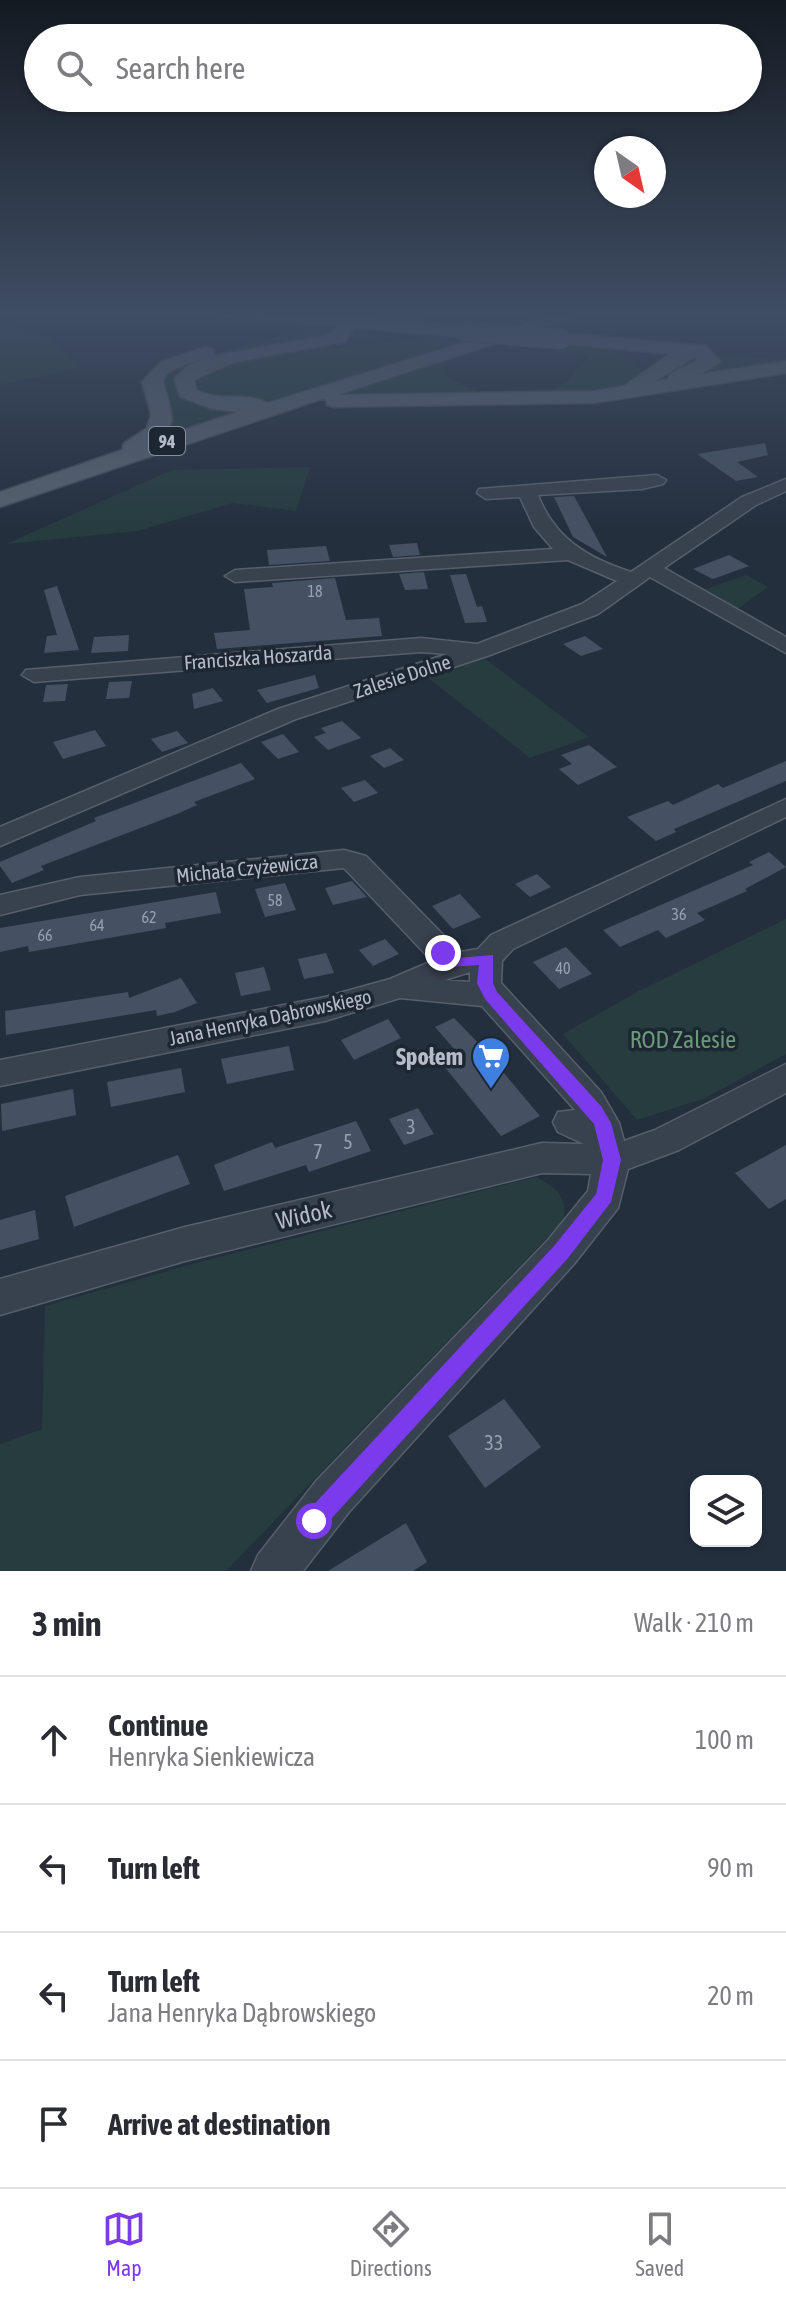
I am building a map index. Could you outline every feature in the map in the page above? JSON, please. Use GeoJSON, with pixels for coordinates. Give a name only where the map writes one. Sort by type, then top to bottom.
{"type":"FeatureCollection","features":[{"type":"Feature","properties":{"kind":"main road"},"geometry":{"type":"LineString","coordinates":[[91,466],[145,441],[158,430],[163,414],[153,384]]}},
{"type":"Feature","properties":{"kind":"main road"},"geometry":{"type":"LineString","coordinates":[[185,384],[185,389],[199,399],[240,405],[286,401],[332,390]]}},
{"type":"Feature","properties":{"kind":"main road","name":"94"},"geometry":{"type":"LineString","coordinates":[[0,500],[91,466],[350,384]]}},
{"type":"Feature","properties":{"kind":"main road"},"geometry":{"type":"LineString","coordinates":[[473,384],[488,391],[526,396],[610,393],[641,384]]}},
{"type":"Feature","properties":{"kind":"main road"},"geometry":{"type":"LineString","coordinates":[[243,417],[326,401],[594,397],[641,384]]}},
{"type":"Feature","properties":{"kind":"street"},"geometry":{"type":"LineString","coordinates":[[486,493],[642,484],[657,480]]}},
{"type":"Feature","properties":{"kind":"street","name":"Zalesie Dolne"},"geometry":{"type":"LineString","coordinates":[[0,837],[287,714],[482,650],[590,609],[749,501],[786,484]]}},
{"type":"Feature","properties":{"kind":"street"},"geometry":{"type":"LineString","coordinates":[[527,490],[542,527],[570,554]]}},
{"type":"Feature","properties":{"kind":"street"},"geometry":{"type":"LineString","coordinates":[[235,576],[570,554],[642,575],[786,646]]}},
{"type":"Feature","properties":{"kind":"street","name":"Franciszka Hoszarda"},"geometry":{"type":"LineString","coordinates":[[34,675],[421,645],[482,650]]}},
{"type":"Feature","properties":{"kind":"street","name":"Jana Henryka Dąbrowskiego"},"geometry":{"type":"LineString","coordinates":[[0,1073],[325,1009],[400,987],[453,964],[487,958],[502,942],[786,807]]}},
{"type":"Feature","properties":{"kind":"street","name":"Michała Czyżewicza"},"geometry":{"type":"LineString","coordinates":[[0,905],[80,886],[344,859],[356,862],[453,964]]}},
{"type":"Feature","properties":{"kind":"street"},"geometry":{"type":"LineString","coordinates":[[274,1571],[333,1496],[561,1252],[605,1197],[609,1150],[602,1123],[589,1102],[491,995],[485,983],[487,958]]}},
{"type":"Feature","properties":{"kind":"street"},"geometry":{"type":"LineString","coordinates":[[400,987],[491,995]]}},
{"type":"Feature","properties":{"kind":"street"},"geometry":{"type":"LineString","coordinates":[[570,1122],[609,1150],[667,1140],[786,1077]]}},
{"type":"Feature","properties":{"kind":"street","name":"Widok"},"geometry":{"type":"LineString","coordinates":[[0,1297],[199,1241],[542,1158],[609,1150]]}},
{"type":"Feature","properties":{"kind":"green space"},"geometry":{"type":"Polygon","coordinates":[[[161,384],[175,384],[181,395],[254,408],[156,439],[161,384]]]}},
{"type":"Feature","properties":{"kind":"green space"},"geometry":{"type":"Polygon","coordinates":[[[192,384],[322,384],[270,400],[250,402],[202,396],[192,384]]]}},
{"type":"Feature","properties":{"kind":"green space"},"geometry":{"type":"Polygon","coordinates":[[[366,384],[462,384],[492,394],[321,398],[366,384]]]}},
{"type":"Feature","properties":{"kind":"green space"},"geometry":{"type":"Polygon","coordinates":[[[562,384],[628,384],[598,392],[548,393],[562,384]]]}},
{"type":"Feature","properties":{"kind":"green space"},"geometry":{"type":"Polygon","coordinates":[[[310,467],[296,511],[232,503],[138,531],[6,544],[172,470],[310,467]]]}},
{"type":"Feature","properties":{"kind":"green space"},"geometry":{"type":"Polygon","coordinates":[[[746,575],[768,587],[737,609],[703,590],[746,575]]]}},
{"type":"Feature","properties":{"kind":"green space"},"geometry":{"type":"Polygon","coordinates":[[[484,658],[589,737],[530,758],[427,677],[484,658]]]}},
{"type":"Feature","properties":{"kind":"green space","name":"ROD Zalesie"},"geometry":{"type":"Polygon","coordinates":[[[786,919],[786,1054],[703,1099],[637,1120],[563,1034],[637,992],[786,919]]]}},
{"type":"Feature","properties":{"kind":"green space"},"geometry":{"type":"Polygon","coordinates":[[[536,1177],[559,1194],[564,1205],[564,1220],[226,1571],[0,1571],[0,1444],[42,1429],[45,1306],[192,1264],[536,1177]]]}},
{"type":"Feature","properties":{"kind":"building"},"geometry":{"type":"Polygon","coordinates":[[[765,443],[768,455],[737,462],[758,477],[736,481],[697,454],[765,443]]]}},
{"type":"Feature","properties":{"kind":"building"},"geometry":{"type":"Polygon","coordinates":[[[574,496],[607,557],[573,537],[554,497],[574,496]]]}},
{"type":"Feature","properties":{"kind":"building"},"geometry":{"type":"Polygon","coordinates":[[[417,543],[420,555],[393,557],[389,545],[417,543]]]}},
{"type":"Feature","properties":{"kind":"building"},"geometry":{"type":"Polygon","coordinates":[[[326,546],[330,561],[269,565],[267,550],[326,546]]]}},
{"type":"Feature","properties":{"kind":"building"},"geometry":{"type":"Polygon","coordinates":[[[729,555],[749,566],[713,579],[693,569],[729,555]]]}},
{"type":"Feature","properties":{"kind":"building"},"geometry":{"type":"Polygon","coordinates":[[[424,572],[428,589],[405,590],[399,574],[424,572]]]}},
{"type":"Feature","properties":{"kind":"building"},"geometry":{"type":"Polygon","coordinates":[[[466,574],[477,607],[482,606],[487,622],[465,623],[450,575],[466,574]]]}},
{"type":"Feature","properties":{"kind":"building"},"geometry":{"type":"Polygon","coordinates":[[[335,578],[346,620],[379,618],[382,636],[217,649],[214,633],[250,630],[244,589],[273,587],[272,583],[335,578]]]}},
{"type":"Feature","properties":{"kind":"building"},"geometry":{"type":"Polygon","coordinates":[[[57,586],[79,650],[44,653],[47,636],[57,635],[44,590],[57,586]]]}},
{"type":"Feature","properties":{"kind":"building"},"geometry":{"type":"Polygon","coordinates":[[[129,635],[128,651],[91,653],[94,637],[129,635]]]}},
{"type":"Feature","properties":{"kind":"building"},"geometry":{"type":"Polygon","coordinates":[[[585,636],[603,649],[581,656],[563,644],[585,636]]]}},
{"type":"Feature","properties":{"kind":"building"},"geometry":{"type":"Polygon","coordinates":[[[315,675],[319,688],[267,703],[257,690],[315,675]]]}},
{"type":"Feature","properties":{"kind":"building"},"geometry":{"type":"Polygon","coordinates":[[[132,681],[129,698],[106,699],[109,682],[132,681]]]}},
{"type":"Feature","properties":{"kind":"building"},"geometry":{"type":"Polygon","coordinates":[[[68,684],[65,701],[43,702],[46,685],[68,684]]]}},
{"type":"Feature","properties":{"kind":"building"},"geometry":{"type":"Polygon","coordinates":[[[213,688],[223,701],[194,709],[192,694],[213,688]]]}},
{"type":"Feature","properties":{"kind":"building"},"geometry":{"type":"Polygon","coordinates":[[[342,721],[361,738],[328,750],[314,737],[326,733],[321,728],[342,721]]]}},
{"type":"Feature","properties":{"kind":"building"},"geometry":{"type":"Polygon","coordinates":[[[95,730],[106,746],[63,759],[53,742],[95,730]]]}},
{"type":"Feature","properties":{"kind":"building"},"geometry":{"type":"Polygon","coordinates":[[[177,731],[188,743],[162,752],[151,739],[177,731]]]}},
{"type":"Feature","properties":{"kind":"building"},"geometry":{"type":"Polygon","coordinates":[[[283,734],[299,752],[278,759],[261,742],[283,734]]]}},
{"type":"Feature","properties":{"kind":"building"},"geometry":{"type":"Polygon","coordinates":[[[589,745],[617,767],[578,785],[559,769],[572,764],[561,755],[589,745]]]}},
{"type":"Feature","properties":{"kind":"building"},"geometry":{"type":"Polygon","coordinates":[[[390,748],[404,760],[384,768],[370,756],[390,748]]]}},
{"type":"Feature","properties":{"kind":"building"},"geometry":{"type":"Polygon","coordinates":[[[786,761],[786,781],[674,829],[676,832],[656,841],[627,817],[668,801],[673,805],[718,784],[723,788],[786,761]]]}},
{"type":"Feature","properties":{"kind":"building"},"geometry":{"type":"Polygon","coordinates":[[[241,763],[255,779],[194,802],[197,805],[177,814],[41,866],[44,870],[12,883],[0,866],[0,862],[96,821],[94,818],[241,763]]]}},
{"type":"Feature","properties":{"kind":"building"},"geometry":{"type":"Polygon","coordinates":[[[365,780],[378,793],[354,802],[341,788],[365,780]]]}},
{"type":"Feature","properties":{"kind":"building"},"geometry":{"type":"Polygon","coordinates":[[[769,852],[786,867],[745,889],[747,891],[697,913],[705,920],[666,938],[658,930],[620,947],[603,930],[753,865],[749,862],[769,852]]]}},
{"type":"Feature","properties":{"kind":"building"},"geometry":{"type":"Polygon","coordinates":[[[537,874],[551,887],[530,897],[515,884],[537,874]]]}},
{"type":"Feature","properties":{"kind":"building"},"geometry":{"type":"Polygon","coordinates":[[[352,881],[367,897],[333,905],[325,888],[352,881]]]}},
{"type":"Feature","properties":{"kind":"building"},"geometry":{"type":"Polygon","coordinates":[[[285,883],[296,910],[265,917],[255,889],[285,883]]]}},
{"type":"Feature","properties":{"kind":"building"},"geometry":{"type":"Polygon","coordinates":[[[216,892],[221,913],[165,923],[166,928],[29,952],[28,946],[0,952],[0,928],[216,892]]]}},
{"type":"Feature","properties":{"kind":"building"},"geometry":{"type":"Polygon","coordinates":[[[460,894],[481,917],[453,929],[432,906],[460,894]]]}},
{"type":"Feature","properties":{"kind":"building"},"geometry":{"type":"Polygon","coordinates":[[[385,939],[399,954],[373,966],[359,950],[385,939]]]}},
{"type":"Feature","properties":{"kind":"building"},"geometry":{"type":"Polygon","coordinates":[[[566,947],[592,974],[559,989],[533,962],[566,947]]]}},
{"type":"Feature","properties":{"kind":"building"},"geometry":{"type":"Polygon","coordinates":[[[326,953],[334,973],[304,979],[298,959],[326,953]]]}},
{"type":"Feature","properties":{"kind":"building"},"geometry":{"type":"Polygon","coordinates":[[[264,967],[271,990],[241,996],[235,973],[264,967]]]}},
{"type":"Feature","properties":{"kind":"building"},"geometry":{"type":"Polygon","coordinates":[[[181,978],[197,1003],[175,1012],[157,1016],[156,1010],[6,1035],[5,1011],[128,992],[129,998],[181,978]]]}},
{"type":"Feature","properties":{"kind":"building","name":"Społem"},"geometry":{"type":"Polygon","coordinates":[[[454,1018],[540,1116],[501,1136],[443,1065],[461,1057],[435,1027],[454,1018]]]}},
{"type":"Feature","properties":{"kind":"building"},"geometry":{"type":"Polygon","coordinates":[[[388,1019],[401,1038],[354,1060],[341,1040],[388,1019]]]}},
{"type":"Feature","properties":{"kind":"building"},"geometry":{"type":"Polygon","coordinates":[[[289,1046],[294,1070],[227,1084],[221,1059],[289,1046]]]}},
{"type":"Feature","properties":{"kind":"building"},"geometry":{"type":"Polygon","coordinates":[[[181,1068],[185,1092],[111,1107],[107,1082],[181,1068]]]}},
{"type":"Feature","properties":{"kind":"building"},"geometry":{"type":"Polygon","coordinates":[[[73,1089],[76,1115],[2,1131],[1,1104],[73,1089]]]}},
{"type":"Feature","properties":{"kind":"building"},"geometry":{"type":"Polygon","coordinates":[[[418,1108],[434,1134],[404,1145],[389,1119],[418,1108]]]}},
{"type":"Feature","properties":{"kind":"building"},"geometry":{"type":"Polygon","coordinates":[[[356,1121],[371,1151],[309,1172],[306,1165],[224,1191],[214,1165],[272,1142],[275,1148],[356,1121]]]}},
{"type":"Feature","properties":{"kind":"building"},"geometry":{"type":"Polygon","coordinates":[[[786,1145],[786,1199],[769,1209],[735,1173],[786,1145]]]}},
{"type":"Feature","properties":{"kind":"building"},"geometry":{"type":"Polygon","coordinates":[[[178,1155],[190,1184],[74,1227],[65,1196],[178,1155]]]}},
{"type":"Feature","properties":{"kind":"building"},"geometry":{"type":"Polygon","coordinates":[[[35,1210],[39,1239],[0,1250],[0,1220],[35,1210]]]}},
{"type":"Feature","properties":{"kind":"building"},"geometry":{"type":"Polygon","coordinates":[[[504,1399],[541,1447],[485,1488],[448,1436],[504,1399]]]}},
{"type":"Feature","properties":{"kind":"building"},"geometry":{"type":"Polygon","coordinates":[[[406,1523],[427,1562],[413,1571],[328,1571],[406,1523]]]}},
{"type":"Feature","properties":{"kind":"place","name":"Społem"},"geometry":{"type":"Point","coordinates":[491,1090]}},
{"type":"Feature","properties":{"kind":"route"},"geometry":{"type":"LineString","coordinates":[[314,1521],[333,1496],[561,1252],[605,1197],[612,1160],[602,1123],[595,1110],[491,995],[485,983],[487,958],[453,964],[443,953]]}}]}
